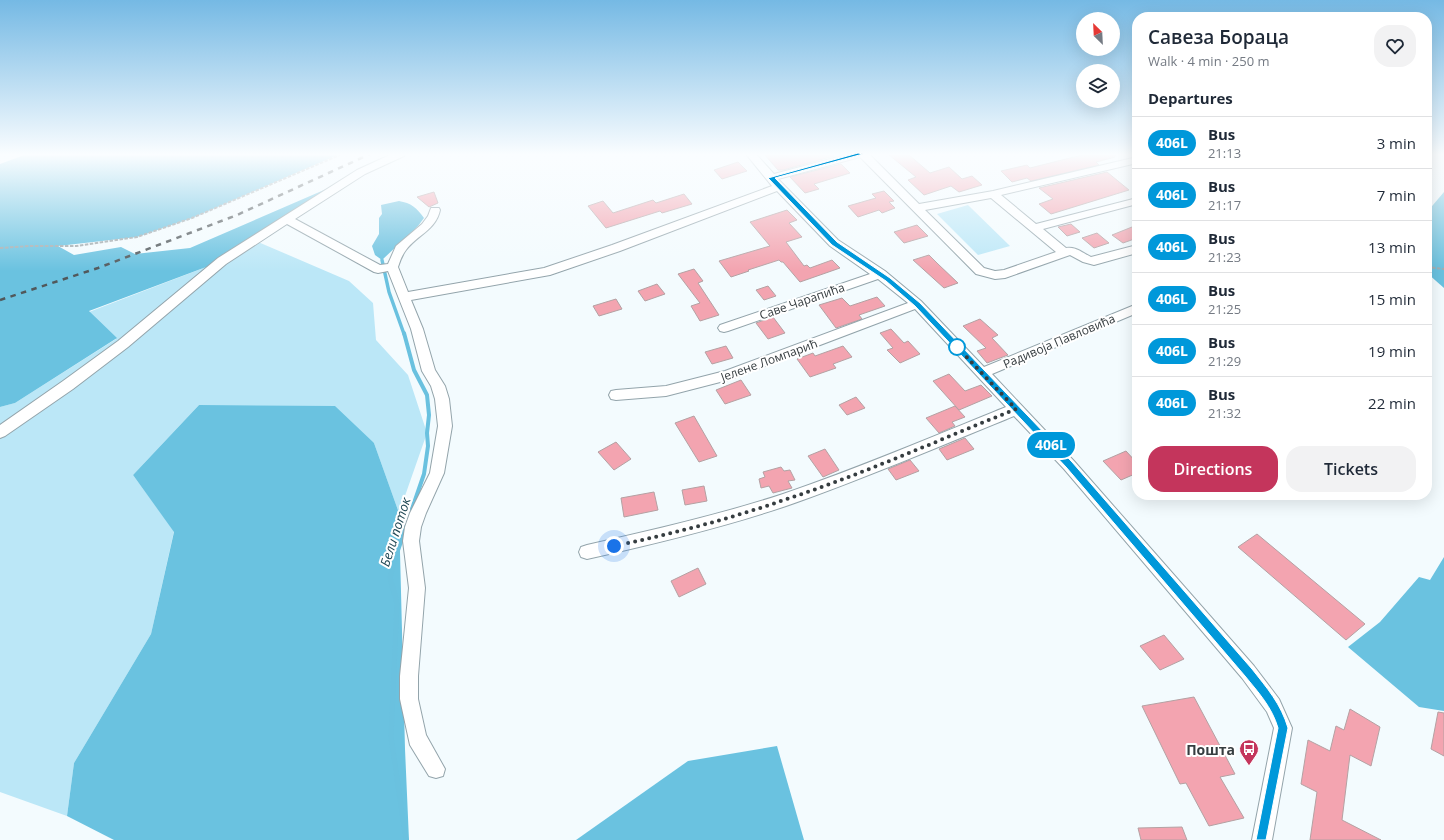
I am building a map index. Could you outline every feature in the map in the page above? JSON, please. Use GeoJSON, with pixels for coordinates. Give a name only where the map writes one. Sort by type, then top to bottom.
{"type":"FeatureCollection","features":[{"type":"Feature","properties":{"kind":"street"},"geometry":{"type":"LineString","coordinates":[[0,432],[68,385],[123,344],[222,261],[327,193]]}},
{"type":"Feature","properties":{"kind":"street"},"geometry":{"type":"LineString","coordinates":[[405,297],[546,272],[616,248],[762,193]]}},
{"type":"Feature","properties":{"kind":"street"},"geometry":{"type":"LineString","coordinates":[[785,193],[834,243],[862,263],[881,274],[917,304],[1069,465],[1248,672],[1270,700],[1280,715],[1283,728],[1282,742],[1262,840]]}},
{"type":"Feature","properties":{"kind":"street"},"geometry":{"type":"LineString","coordinates":[[901,193],[976,269],[989,274],[1005,274],[1064,253],[1076,252],[1086,260],[1094,261],[1132,250]]}},
{"type":"Feature","properties":{"kind":"street"},"geometry":{"type":"LineString","coordinates":[[916,208],[996,193]]}},
{"type":"Feature","properties":{"kind":"street"},"geometry":{"type":"LineString","coordinates":[[993,194],[1064,253]]}},
{"type":"Feature","properties":{"kind":"street"},"geometry":{"type":"LineString","coordinates":[[1035,228],[1132,202]]}},
{"type":"Feature","properties":{"kind":"street"},"geometry":{"type":"LineString","coordinates":[[386,268],[401,249],[430,221],[435,210]]}},
{"type":"Feature","properties":{"kind":"street"},"geometry":{"type":"LineString","coordinates":[[286,219],[386,268],[405,297],[417,329],[429,371],[438,386],[442,399],[445,426],[437,473],[418,513],[413,527],[411,541],[417,588],[409,676],[409,699],[418,738],[436,769]]}},
{"type":"Feature","properties":{"kind":"street","name":"Саве Чарапића"},"geometry":{"type":"LineString","coordinates":[[724,328],[881,274]]}},
{"type":"Feature","properties":{"kind":"street","name":"Јелене Ломпарић"},"geometry":{"type":"LineString","coordinates":[[616,395],[672,390],[728,375],[917,304]]}},
{"type":"Feature","properties":{"kind":"street","name":"Радивоја Павловића"},"geometry":{"type":"LineString","coordinates":[[982,373],[1132,310]]}},
{"type":"Feature","properties":{"kind":"street"},"geometry":{"type":"LineString","coordinates":[[587,552],[688,529],[784,500],[871,468],[1016,409]]}},
{"type":"Feature","properties":{"kind":"path"},"geometry":{"type":"LineString","coordinates":[[0,248],[29,246],[76,246],[137,236],[192,218],[250,193]]}},
{"type":"Feature","properties":{"kind":"path"},"geometry":{"type":"LineString","coordinates":[[1432,268],[1444,269]]}},
{"type":"Feature","properties":{"kind":"shaded area"},"geometry":{"type":"Polygon","coordinates":[[[0,193],[249,193],[192,218],[137,237],[58,246],[74,255],[121,247],[135,254],[190,248],[317,193],[329,193],[222,261],[89,311],[117,338],[15,403],[0,407],[0,193]]]}},
{"type":"Feature","properties":{"kind":"shaded area"},"geometry":{"type":"Polygon","coordinates":[[[1444,193],[1444,288],[1432,277],[1432,206],[1444,193]]]}},
{"type":"Feature","properties":{"kind":"shaded area"},"geometry":{"type":"Polygon","coordinates":[[[399,201],[413,206],[424,218],[418,226],[382,260],[375,255],[372,246],[379,234],[379,218],[382,214],[381,205],[399,201]]]}},
{"type":"Feature","properties":{"kind":"shaded area"},"geometry":{"type":"Polygon","coordinates":[[[968,205],[1010,246],[978,255],[937,214],[968,205]]]}},
{"type":"Feature","properties":{"kind":"shaded area"},"geometry":{"type":"Polygon","coordinates":[[[249,238],[349,281],[373,303],[376,340],[408,375],[427,433],[399,513],[374,443],[199,405],[133,475],[174,531],[151,634],[74,763],[67,816],[0,792],[0,407],[15,403],[116,339],[89,312],[201,269],[249,238]]]}},
{"type":"Feature","properties":{"kind":"shaded area"},"geometry":{"type":"Polygon","coordinates":[[[199,405],[335,406],[374,443],[399,513],[405,749],[409,840],[114,840],[67,816],[74,763],[151,634],[174,532],[133,475],[199,405]]]}},
{"type":"Feature","properties":{"kind":"shaded area"},"geometry":{"type":"Polygon","coordinates":[[[1444,557],[1444,711],[1419,707],[1348,647],[1380,622],[1419,577],[1430,580],[1444,557]]]}},
{"type":"Feature","properties":{"kind":"shaded area"},"geometry":{"type":"Polygon","coordinates":[[[777,746],[804,840],[576,840],[688,761],[777,746]]]}},
{"type":"Feature","properties":{"kind":"building"},"geometry":{"type":"Polygon","coordinates":[[[434,193],[438,203],[429,207],[417,197],[434,193]]]}},
{"type":"Feature","properties":{"kind":"building"},"geometry":{"type":"Polygon","coordinates":[[[886,193],[894,201],[889,202],[895,208],[882,213],[879,210],[858,217],[848,206],[876,198],[872,194],[886,193]]]}},
{"type":"Feature","properties":{"kind":"building"},"geometry":{"type":"Polygon","coordinates":[[[1046,193],[1119,193],[1051,214],[1039,204],[1053,199],[1046,193]]]}},
{"type":"Feature","properties":{"kind":"building"},"geometry":{"type":"Polygon","coordinates":[[[684,194],[692,204],[662,213],[660,211],[606,228],[588,206],[603,201],[613,213],[653,200],[656,203],[684,194]]]}},
{"type":"Feature","properties":{"kind":"building"},"geometry":{"type":"Polygon","coordinates":[[[787,210],[797,220],[789,223],[802,237],[786,242],[804,266],[807,265],[810,268],[832,260],[840,268],[800,282],[783,262],[779,260],[731,277],[719,261],[770,246],[750,222],[787,210]]]}},
{"type":"Feature","properties":{"kind":"building"},"geometry":{"type":"Polygon","coordinates":[[[1071,224],[1080,232],[1067,236],[1058,227],[1071,224]]]}},
{"type":"Feature","properties":{"kind":"building"},"geometry":{"type":"Polygon","coordinates":[[[917,225],[928,236],[904,243],[894,232],[917,225]]]}},
{"type":"Feature","properties":{"kind":"building"},"geometry":{"type":"Polygon","coordinates":[[[1132,227],[1132,240],[1123,243],[1112,235],[1132,227]]]}},
{"type":"Feature","properties":{"kind":"building"},"geometry":{"type":"Polygon","coordinates":[[[1097,233],[1109,243],[1094,248],[1082,238],[1097,233]]]}},
{"type":"Feature","properties":{"kind":"building"},"geometry":{"type":"Polygon","coordinates":[[[929,255],[958,283],[944,288],[913,260],[929,255]]]}},
{"type":"Feature","properties":{"kind":"building"},"geometry":{"type":"Polygon","coordinates":[[[694,269],[703,281],[698,283],[719,315],[700,321],[691,306],[700,303],[678,274],[694,269]]]}},
{"type":"Feature","properties":{"kind":"building"},"geometry":{"type":"Polygon","coordinates":[[[657,284],[665,294],[645,301],[638,291],[657,284]]]}},
{"type":"Feature","properties":{"kind":"building"},"geometry":{"type":"Polygon","coordinates":[[[768,286],[776,296],[764,300],[756,290],[768,286]]]}},
{"type":"Feature","properties":{"kind":"building"},"geometry":{"type":"Polygon","coordinates":[[[877,297],[885,306],[859,315],[862,319],[836,328],[819,305],[842,298],[850,306],[877,297]]]}},
{"type":"Feature","properties":{"kind":"building"},"geometry":{"type":"Polygon","coordinates":[[[616,299],[622,309],[599,316],[593,306],[616,299]]]}},
{"type":"Feature","properties":{"kind":"building"},"geometry":{"type":"Polygon","coordinates":[[[773,317],[785,333],[768,339],[756,323],[773,317]]]}},
{"type":"Feature","properties":{"kind":"building"},"geometry":{"type":"Polygon","coordinates":[[[980,319],[998,335],[992,338],[1008,355],[987,363],[977,351],[986,348],[963,326],[980,319]]]}},
{"type":"Feature","properties":{"kind":"building"},"geometry":{"type":"Polygon","coordinates":[[[891,329],[904,343],[908,341],[920,354],[900,363],[887,350],[893,348],[880,333],[891,329]]]}},
{"type":"Feature","properties":{"kind":"building"},"geometry":{"type":"Polygon","coordinates":[[[726,346],[733,358],[712,364],[705,352],[726,346]]]}},
{"type":"Feature","properties":{"kind":"building"},"geometry":{"type":"Polygon","coordinates":[[[843,346],[852,357],[833,364],[836,368],[810,377],[797,359],[813,353],[815,356],[843,346]]]}},
{"type":"Feature","properties":{"kind":"building"},"geometry":{"type":"Polygon","coordinates":[[[949,374],[965,391],[981,385],[992,396],[959,410],[933,381],[949,374]]]}},
{"type":"Feature","properties":{"kind":"building"},"geometry":{"type":"Polygon","coordinates":[[[741,380],[751,395],[725,404],[716,390],[741,380]]]}},
{"type":"Feature","properties":{"kind":"building"},"geometry":{"type":"Polygon","coordinates":[[[856,397],[865,408],[847,415],[839,405],[856,397]]]}},
{"type":"Feature","properties":{"kind":"building"},"geometry":{"type":"Polygon","coordinates":[[[955,406],[965,417],[952,422],[955,426],[939,433],[926,418],[955,406]]]}},
{"type":"Feature","properties":{"kind":"building"},"geometry":{"type":"Polygon","coordinates":[[[694,416],[717,456],[699,462],[675,423],[694,416]]]}},
{"type":"Feature","properties":{"kind":"building"},"geometry":{"type":"Polygon","coordinates":[[[965,438],[974,449],[947,460],[939,449],[965,438]]]}},
{"type":"Feature","properties":{"kind":"building"},"geometry":{"type":"Polygon","coordinates":[[[616,442],[631,459],[614,470],[598,452],[616,442]]]}},
{"type":"Feature","properties":{"kind":"building"},"geometry":{"type":"Polygon","coordinates":[[[825,449],[839,470],[823,477],[808,456],[825,449]]]}},
{"type":"Feature","properties":{"kind":"building"},"geometry":{"type":"Polygon","coordinates":[[[1126,451],[1132,458],[1132,475],[1121,480],[1103,461],[1126,451]]]}},
{"type":"Feature","properties":{"kind":"building"},"geometry":{"type":"Polygon","coordinates":[[[910,460],[919,471],[896,480],[888,469],[910,460]]]}},
{"type":"Feature","properties":{"kind":"building"},"geometry":{"type":"Polygon","coordinates":[[[781,467],[784,471],[790,470],[795,480],[788,481],[792,488],[773,493],[769,486],[761,488],[759,479],[765,477],[763,472],[781,467]]]}},
{"type":"Feature","properties":{"kind":"building"},"geometry":{"type":"Polygon","coordinates":[[[704,486],[707,501],[685,505],[682,490],[704,486]]]}},
{"type":"Feature","properties":{"kind":"building"},"geometry":{"type":"Polygon","coordinates":[[[654,492],[658,510],[624,517],[621,498],[654,492]]]}},
{"type":"Feature","properties":{"kind":"building"},"geometry":{"type":"Polygon","coordinates":[[[1257,534],[1365,624],[1346,640],[1238,547],[1257,534]]]}},
{"type":"Feature","properties":{"kind":"building"},"geometry":{"type":"Polygon","coordinates":[[[698,568],[706,584],[679,597],[671,581],[698,568]]]}},
{"type":"Feature","properties":{"kind":"building"},"geometry":{"type":"Polygon","coordinates":[[[1164,635],[1184,659],[1160,670],[1140,646],[1164,635]]]}},
{"type":"Feature","properties":{"kind":"building"},"geometry":{"type":"Polygon","coordinates":[[[1194,697],[1235,774],[1220,777],[1244,818],[1209,826],[1186,783],[1180,784],[1142,706],[1194,697]]]}},
{"type":"Feature","properties":{"kind":"building"},"geometry":{"type":"Polygon","coordinates":[[[1350,709],[1380,727],[1371,766],[1350,755],[1342,820],[1381,840],[1310,840],[1317,792],[1301,784],[1308,740],[1330,751],[1336,726],[1344,730],[1350,709]]]}},
{"type":"Feature","properties":{"kind":"building"},"geometry":{"type":"Polygon","coordinates":[[[1438,712],[1444,713],[1444,756],[1431,749],[1438,712]]]}},
{"type":"Feature","properties":{"kind":"building"},"geometry":{"type":"Polygon","coordinates":[[[1182,827],[1187,840],[1141,840],[1138,828],[1182,827]]]}},
{"type":"Feature","properties":{"kind":"waterway","name":"Бели поток"},"geometry":{"type":"LineString","coordinates":[[382,260],[389,292],[404,334]]}},
{"type":"Feature","properties":{"kind":"waterway","name":"Бели поток"},"geometry":{"type":"LineString","coordinates":[[404,333],[414,370],[427,395],[429,415],[427,433],[428,446],[424,474],[412,509]]}},
{"type":"Feature","properties":{"kind":"waterway","name":"Бели поток"},"geometry":{"type":"LineString","coordinates":[[395,559],[406,527]]}},
{"type":"Feature","properties":{"kind":"waterway","name":"Бели поток"},"geometry":{"type":"LineString","coordinates":[[395,558],[390,578],[397,603],[391,737],[406,840]]}},
{"type":"Feature","properties":{"kind":"railway"},"geometry":{"type":"LineString","coordinates":[[0,300],[98,268],[237,215],[285,193]]}},
{"type":"Feature","properties":{"kind":"bus line","name":"406L"},"geometry":{"type":"LineString","coordinates":[[785,193],[834,243],[862,263],[881,274],[917,304],[1069,465],[1248,672],[1270,700],[1280,715],[1283,728],[1282,742],[1262,840]]}},
{"type":"Feature","properties":{"kind":"place","name":"Пошта"},"geometry":{"type":"Point","coordinates":[1249,766]}},
{"type":"Feature","properties":{"kind":"route"},"geometry":{"type":"LineString","coordinates":[[614,546],[655,538],[784,500],[871,468],[1016,409],[957,347]]}}]}
